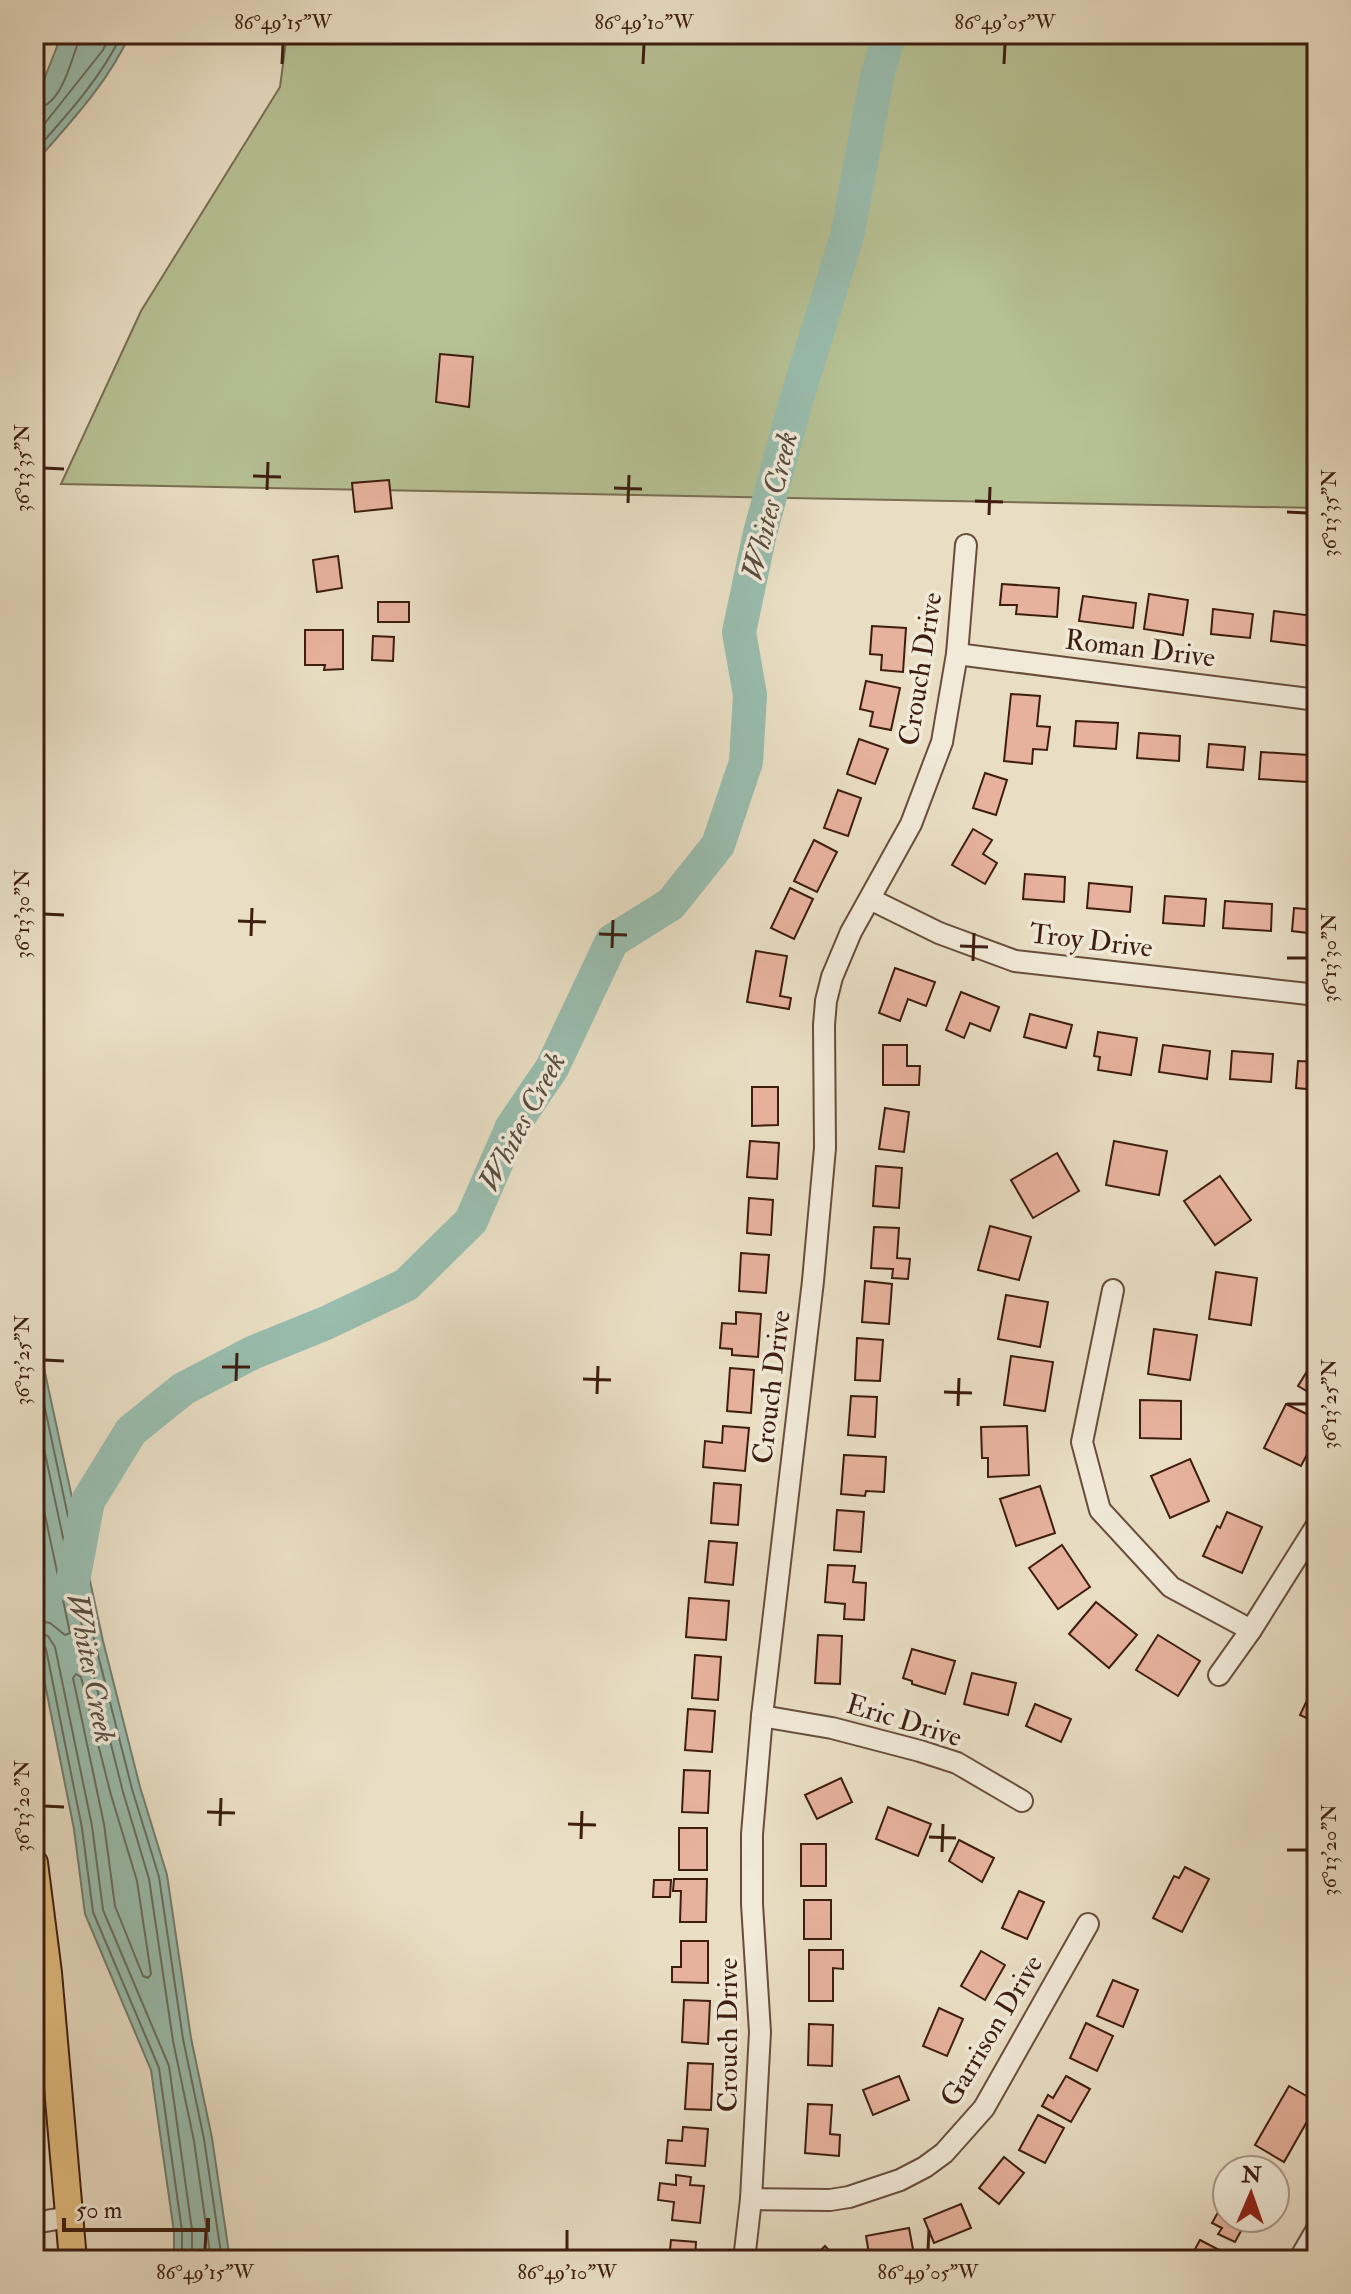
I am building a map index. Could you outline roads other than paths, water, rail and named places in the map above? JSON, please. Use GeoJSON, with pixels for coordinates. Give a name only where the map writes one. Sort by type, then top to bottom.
{"type":"FeatureCollection","features":[{"type":"Feature","properties":{"kind":"main road"},"geometry":{"type":"LineString","coordinates":[[34,1863],[48,1973],[73,2260]]}},
{"type":"Feature","properties":{"kind":"street","name":"Crouch Drive"},"geometry":{"type":"LineString","coordinates":[[744,2260],[751,2199],[760,2032],[752,1904],[752,1834],[762,1716],[813,1281],[825,1148],[826,1001],[832,977],[851,932],[911,824],[942,742],[957,654],[966,545]]}},
{"type":"Feature","properties":{"kind":"street","name":"Roman Drive"},"geometry":{"type":"LineString","coordinates":[[957,654],[1317,700]]}},
{"type":"Feature","properties":{"kind":"street","name":"Troy Drive"},"geometry":{"type":"LineString","coordinates":[[870,899],[939,933],[1015,961],[1317,995]]}},
{"type":"Feature","properties":{"kind":"street"},"geometry":{"type":"LineString","coordinates":[[1113,1290],[1082,1442],[1100,1510],[1171,1587],[1251,1630]]}},
{"type":"Feature","properties":{"kind":"street"},"geometry":{"type":"LineString","coordinates":[[1219,1675],[1317,1525]]}},
{"type":"Feature","properties":{"kind":"street","name":"Eric Drive"},"geometry":{"type":"LineString","coordinates":[[762,1716],[832,1728],[957,1763],[1022,1801]]}},
{"type":"Feature","properties":{"kind":"street","name":"Garrison Drive"},"geometry":{"type":"LineString","coordinates":[[751,2199],[849,2197],[900,2180],[944,2153],[984,2108],[1088,1924]]}},
{"type":"Feature","properties":{"kind":"street"},"geometry":{"type":"LineString","coordinates":[[34,2223],[69,2217]]}},
{"type":"Feature","properties":{"kind":"street"},"geometry":{"type":"LineString","coordinates":[[1299,2260],[1317,2229]]}},
{"type":"Feature","properties":{"kind":"water"},"geometry":{"type":"Polygon","coordinates":[[[62,34],[130,34],[99,86],[34,164],[34,95],[43,82],[62,34]]]}},
{"type":"Feature","properties":{"kind":"water"},"geometry":{"type":"Polygon","coordinates":[[[34,1322],[103,1641],[140,1787],[167,1875],[191,2038],[212,2138],[230,2260],[174,2260],[174,2232],[151,2070],[85,1914],[74,1829],[34,1629],[34,1322]]]}},
{"type":"Feature","properties":{"kind":"waterway","name":"Whites Creek"},"geometry":{"type":"LineString","coordinates":[[72,1586],[88,1501],[131,1431],[183,1389],[252,1353],[326,1323],[406,1285],[471,1221],[512,1127],[552,1068],[612,941],[671,904],[718,845],[746,762],[750,695],[739,632],[760,533],[796,401],[847,236],[877,77],[889,34]]}}]}
